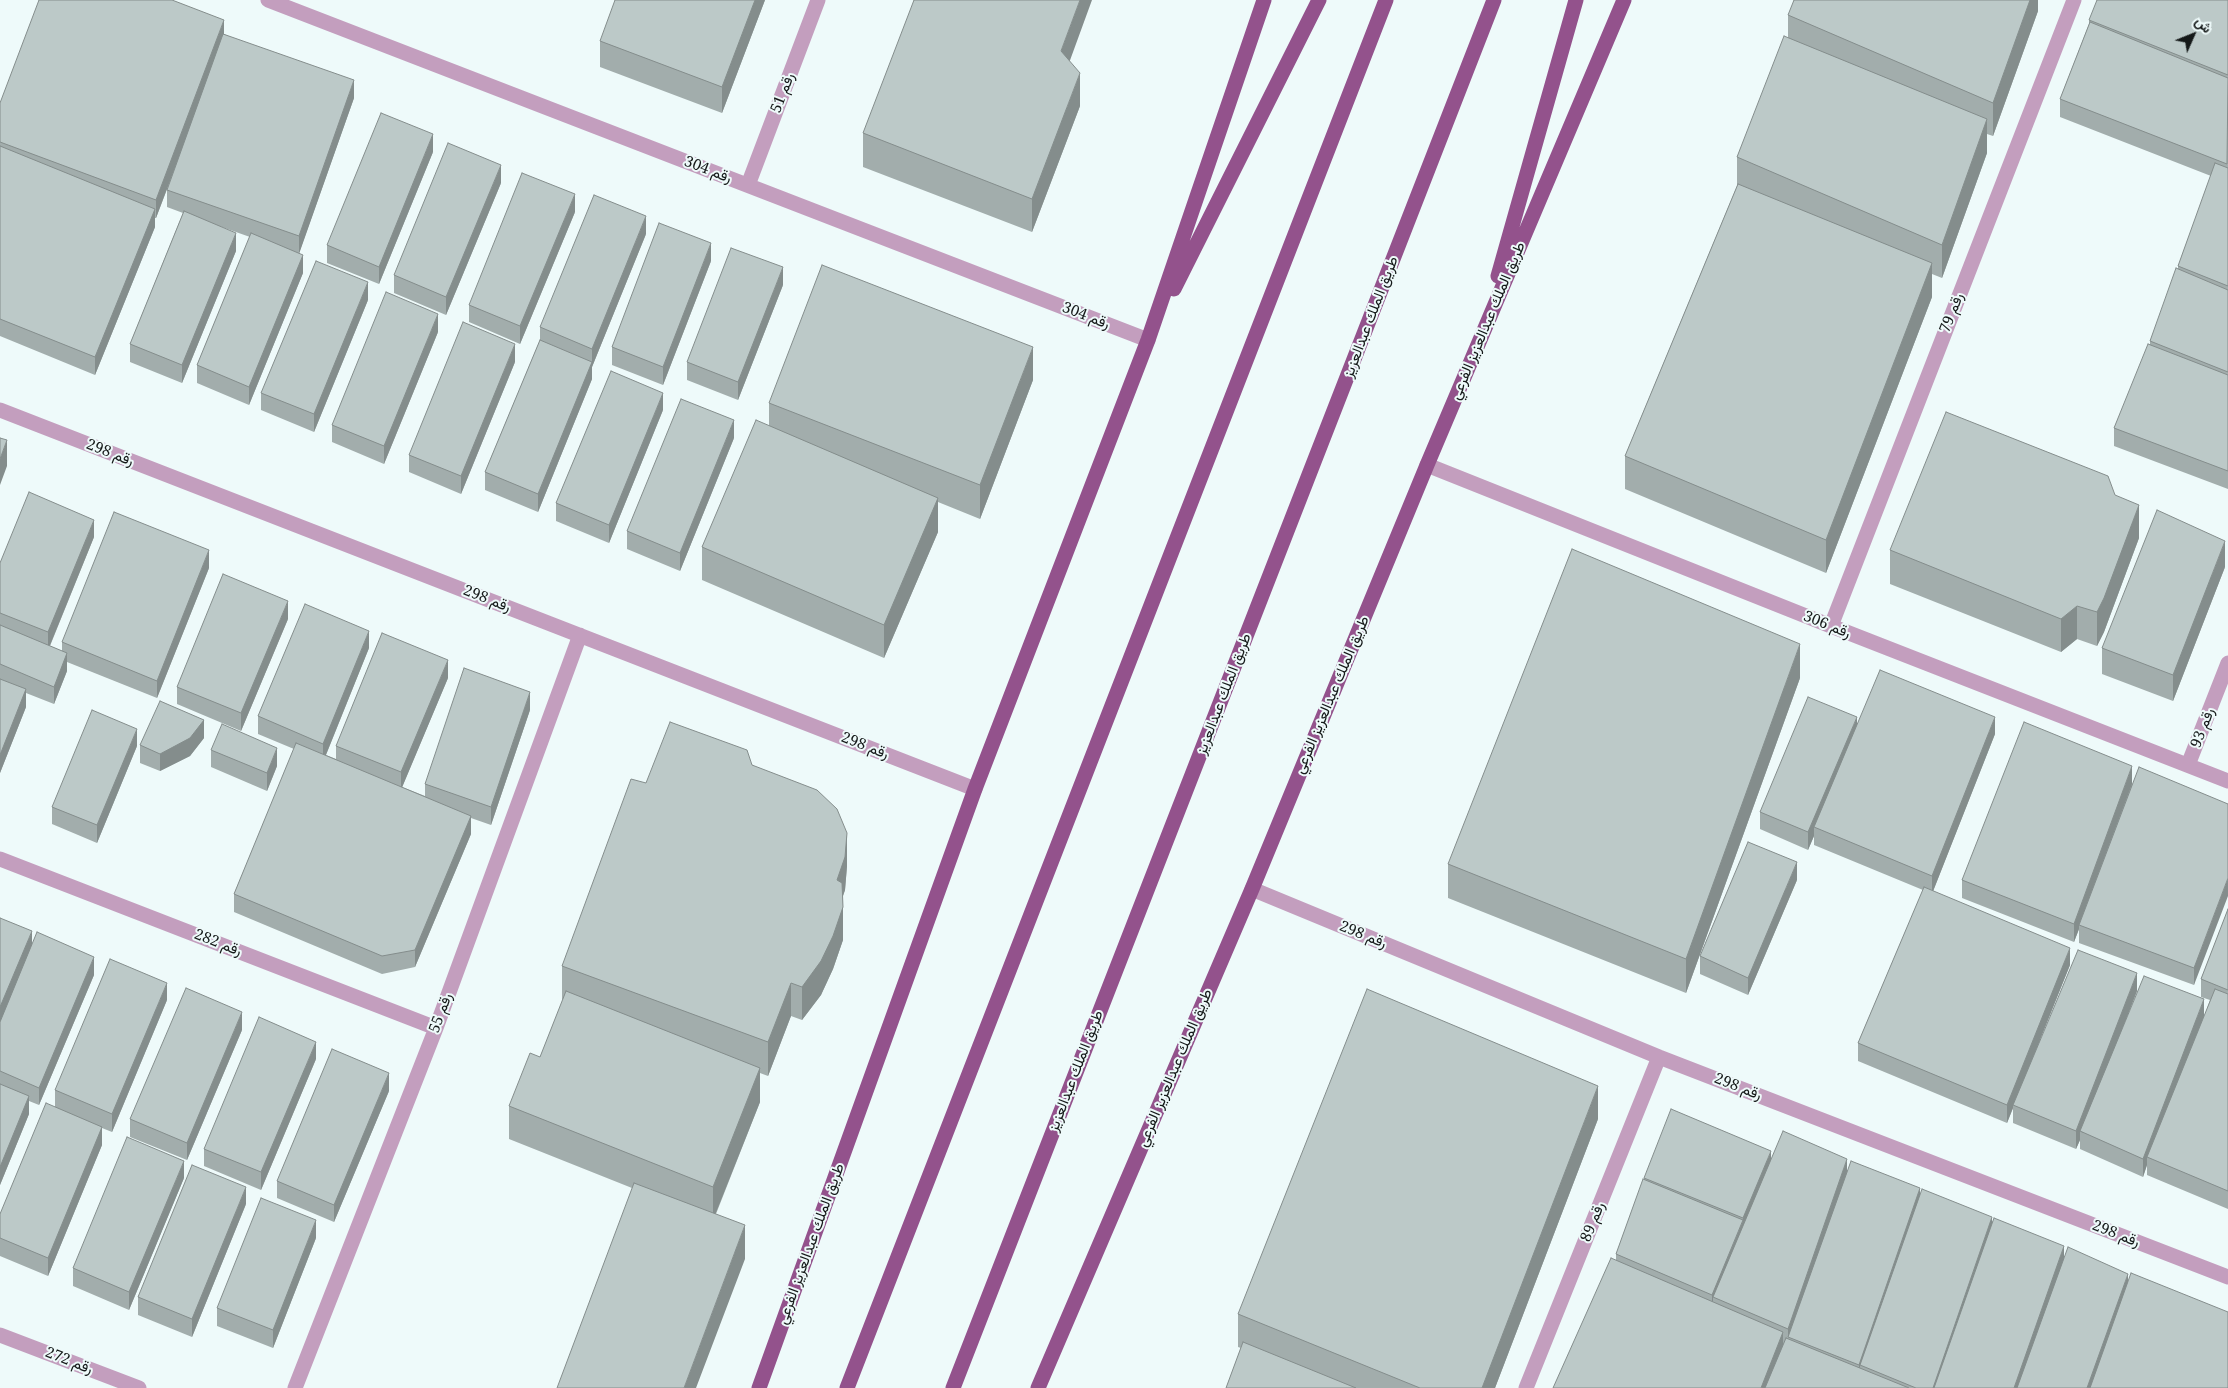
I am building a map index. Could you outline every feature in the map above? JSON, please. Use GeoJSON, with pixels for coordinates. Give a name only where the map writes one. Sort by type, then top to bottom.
{"type":"FeatureCollection","features":[{"type":"Feature","properties":{"kind":"main road","name":"طريق الملك عبدالعزيز الفرعي"},"geometry":{"type":"LineString","coordinates":[[760,1388],[975,789],[1148,340],[1264,0]]}},
{"type":"Feature","properties":{"kind":"main road"},"geometry":{"type":"LineString","coordinates":[[1148,340],[1319,0]]}},
{"type":"Feature","properties":{"kind":"main road"},"geometry":{"type":"LineString","coordinates":[[847,1388],[1386,0]]}},
{"type":"Feature","properties":{"kind":"main road","name":"طريق الملك عبدالعزيز"},"geometry":{"type":"LineString","coordinates":[[953,1388],[1494,0]]}},
{"type":"Feature","properties":{"kind":"main road"},"geometry":{"type":"LineString","coordinates":[[1481,338],[1576,0]]}},
{"type":"Feature","properties":{"kind":"main road","name":"طريق الملك عبدالعزيز الفرعي"},"geometry":{"type":"LineString","coordinates":[[1038,1388],[1252,889],[1427,465],[1624,0]]}},
{"type":"Feature","properties":{"kind":"street","name":"رقم 304"},"geometry":{"type":"LineString","coordinates":[[268,0],[1148,340]]}},
{"type":"Feature","properties":{"kind":"street","name":"رقم 51"},"geometry":{"type":"LineString","coordinates":[[748,185],[818,0]]}},
{"type":"Feature","properties":{"kind":"street","name":"رقم 79"},"geometry":{"type":"LineString","coordinates":[[1831,626],[2074,0]]}},
{"type":"Feature","properties":{"kind":"street","name":"رقم 298"},"geometry":{"type":"LineString","coordinates":[[0,410],[975,789]]}},
{"type":"Feature","properties":{"kind":"street","name":"رقم 306"},"geometry":{"type":"LineString","coordinates":[[1427,465],[1831,626],[2228,781]]}},
{"type":"Feature","properties":{"kind":"street","name":"رقم 55"},"geometry":{"type":"LineString","coordinates":[[295,1388],[436,1028],[580,635]]}},
{"type":"Feature","properties":{"kind":"street","name":"رقم 93"},"geometry":{"type":"LineString","coordinates":[[2188,766],[2228,663]]}},
{"type":"Feature","properties":{"kind":"street","name":"رقم 282"},"geometry":{"type":"LineString","coordinates":[[0,859],[436,1028]]}},
{"type":"Feature","properties":{"kind":"street","name":"رقم 298"},"geometry":{"type":"LineString","coordinates":[[1252,889],[1659,1057],[2228,1277]]}},
{"type":"Feature","properties":{"kind":"street","name":"رقم 89"},"geometry":{"type":"LineString","coordinates":[[1526,1388],[1659,1057]]}},
{"type":"Feature","properties":{"kind":"street","name":"رقم 272"},"geometry":{"type":"LineString","coordinates":[[0,1335],[139,1388]]}},
{"type":"Feature","properties":{"kind":"building"},"geometry":{"type":"Polygon","coordinates":[[[39,0],[172,0],[224,20],[156,200],[0,142],[0,103],[39,0]]]}},
{"type":"Feature","properties":{"kind":"building"},"geometry":{"type":"Polygon","coordinates":[[[615,0],[755,0],[722,87],[600,41],[615,0]]]}},
{"type":"Feature","properties":{"kind":"building"},"geometry":{"type":"Polygon","coordinates":[[[914,0],[1080,0],[1061,51],[1080,73],[1032,199],[863,133],[914,0]]]}},
{"type":"Feature","properties":{"kind":"building"},"geometry":{"type":"Polygon","coordinates":[[[1794,0],[2030,0],[1993,103],[1788,15],[1794,0]]]}},
{"type":"Feature","properties":{"kind":"building"},"geometry":{"type":"Polygon","coordinates":[[[2097,0],[2228,0],[2228,75],[2089,20],[2097,0]]]}},
{"type":"Feature","properties":{"kind":"building"},"geometry":{"type":"Polygon","coordinates":[[[2090,22],[2228,78],[2227,164],[2060,99],[2090,22]]]}},
{"type":"Feature","properties":{"kind":"building"},"geometry":{"type":"Polygon","coordinates":[[[223,34],[354,80],[299,236],[167,190],[223,34]]]}},
{"type":"Feature","properties":{"kind":"building"},"geometry":{"type":"Polygon","coordinates":[[[1784,36],[1987,119],[1942,245],[1737,157],[1784,36]]]}},
{"type":"Feature","properties":{"kind":"building"},"geometry":{"type":"Polygon","coordinates":[[[381,113],[433,134],[379,267],[327,245],[381,113]]]}},
{"type":"Feature","properties":{"kind":"building"},"geometry":{"type":"Polygon","coordinates":[[[448,143],[501,165],[446,297],[394,275],[448,143]]]}},
{"type":"Feature","properties":{"kind":"building"},"geometry":{"type":"Polygon","coordinates":[[[0,146],[155,209],[95,357],[0,319],[0,146]]]}},
{"type":"Feature","properties":{"kind":"building"},"geometry":{"type":"Polygon","coordinates":[[[2215,163],[2228,168],[2228,286],[2178,266],[2215,163]]]}},
{"type":"Feature","properties":{"kind":"building"},"geometry":{"type":"Polygon","coordinates":[[[522,173],[575,194],[520,326],[469,305],[522,173]]]}},
{"type":"Feature","properties":{"kind":"building"},"geometry":{"type":"Polygon","coordinates":[[[1738,184],[1932,263],[1826,540],[1625,456],[1738,184]]]}},
{"type":"Feature","properties":{"kind":"building"},"geometry":{"type":"Polygon","coordinates":[[[594,195],[646,216],[592,349],[540,327],[594,195]]]}},
{"type":"Feature","properties":{"kind":"building"},"geometry":{"type":"Polygon","coordinates":[[[184,211],[236,233],[182,365],[130,344],[184,211]]]}},
{"type":"Feature","properties":{"kind":"building"},"geometry":{"type":"Polygon","coordinates":[[[659,223],[711,243],[663,367],[612,347],[659,223]]]}},
{"type":"Feature","properties":{"kind":"building"},"geometry":{"type":"Polygon","coordinates":[[[251,233],[303,255],[249,387],[197,365],[251,233]]]}},
{"type":"Feature","properties":{"kind":"building"},"geometry":{"type":"Polygon","coordinates":[[[731,248],[783,267],[738,382],[687,362],[731,248]]]}},
{"type":"Feature","properties":{"kind":"building"},"geometry":{"type":"Polygon","coordinates":[[[316,261],[368,282],[314,414],[261,393],[316,261]]]}},
{"type":"Feature","properties":{"kind":"building"},"geometry":{"type":"Polygon","coordinates":[[[822,265],[1033,347],[980,485],[769,403],[822,265]]]}},
{"type":"Feature","properties":{"kind":"building"},"geometry":{"type":"Polygon","coordinates":[[[2176,268],[2228,290],[2228,372],[2150,341],[2176,268]]]}},
{"type":"Feature","properties":{"kind":"building"},"geometry":{"type":"Polygon","coordinates":[[[386,292],[438,314],[384,446],[332,425],[386,292]]]}},
{"type":"Feature","properties":{"kind":"building"},"geometry":{"type":"Polygon","coordinates":[[[463,322],[515,344],[461,476],[409,455],[463,322]]]}},
{"type":"Feature","properties":{"kind":"building"},"geometry":{"type":"Polygon","coordinates":[[[540,340],[592,362],[538,494],[485,472],[540,340]]]}},
{"type":"Feature","properties":{"kind":"building"},"geometry":{"type":"Polygon","coordinates":[[[2148,344],[2228,375],[2228,471],[2114,428],[2148,344]]]}},
{"type":"Feature","properties":{"kind":"building"},"geometry":{"type":"Polygon","coordinates":[[[611,371],[663,393],[609,525],[556,503],[611,371]]]}},
{"type":"Feature","properties":{"kind":"building"},"geometry":{"type":"Polygon","coordinates":[[[681,399],[734,420],[680,553],[627,531],[681,399]]]}},
{"type":"Feature","properties":{"kind":"building"},"geometry":{"type":"Polygon","coordinates":[[[1946,412],[2108,476],[2115,495],[2139,505],[2097,612],[2077,606],[2061,619],[1890,550],[1946,412]]]}},
{"type":"Feature","properties":{"kind":"building"},"geometry":{"type":"Polygon","coordinates":[[[756,420],[938,498],[884,625],[702,547],[756,420]]]}},
{"type":"Feature","properties":{"kind":"building"},"geometry":{"type":"Polygon","coordinates":[[[0,438],[7,440],[0,459],[0,438]]]}},
{"type":"Feature","properties":{"kind":"building"},"geometry":{"type":"Polygon","coordinates":[[[29,492],[94,520],[48,632],[0,613],[0,563],[29,492]]]}},
{"type":"Feature","properties":{"kind":"building"},"geometry":{"type":"Polygon","coordinates":[[[2157,510],[2225,541],[2173,675],[2102,648],[2157,510]]]}},
{"type":"Feature","properties":{"kind":"building"},"geometry":{"type":"Polygon","coordinates":[[[114,512],[209,550],[157,681],[62,642],[114,512]]]}},
{"type":"Feature","properties":{"kind":"building"},"geometry":{"type":"Polygon","coordinates":[[[1572,549],[1800,644],[1686,959],[1448,864],[1572,549]]]}},
{"type":"Feature","properties":{"kind":"building"},"geometry":{"type":"Polygon","coordinates":[[[223,574],[288,601],[241,713],[177,687],[223,574]]]}},
{"type":"Feature","properties":{"kind":"building"},"geometry":{"type":"Polygon","coordinates":[[[305,604],[369,631],[323,744],[258,716],[305,604]]]}},
{"type":"Feature","properties":{"kind":"building"},"geometry":{"type":"Polygon","coordinates":[[[0,625],[67,653],[54,687],[0,664],[0,625]]]}},
{"type":"Feature","properties":{"kind":"building"},"geometry":{"type":"Polygon","coordinates":[[[382,633],[448,660],[401,772],[336,746],[382,633]]]}},
{"type":"Feature","properties":{"kind":"building"},"geometry":{"type":"Polygon","coordinates":[[[464,668],[530,692],[491,807],[425,784],[464,668]]]}},
{"type":"Feature","properties":{"kind":"building"},"geometry":{"type":"Polygon","coordinates":[[[1880,670],[1995,717],[1932,876],[1814,827],[1880,670]]]}},
{"type":"Feature","properties":{"kind":"building"},"geometry":{"type":"Polygon","coordinates":[[[0,679],[26,689],[0,755],[0,679]]]}},
{"type":"Feature","properties":{"kind":"building"},"geometry":{"type":"Polygon","coordinates":[[[1808,697],[1857,717],[1808,832],[1760,812],[1808,697]]]}},
{"type":"Feature","properties":{"kind":"building"},"geometry":{"type":"Polygon","coordinates":[[[160,701],[204,720],[190,738],[160,754],[140,745],[160,701]]]}},
{"type":"Feature","properties":{"kind":"building"},"geometry":{"type":"Polygon","coordinates":[[[92,710],[137,729],[97,825],[52,807],[92,710]]]}},
{"type":"Feature","properties":{"kind":"building"},"geometry":{"type":"Polygon","coordinates":[[[670,722],[747,750],[752,765],[817,790],[837,809],[847,833],[845,857],[837,880],[842,883],[843,907],[833,936],[821,961],[802,987],[791,983],[768,1042],[562,966],[631,779],[646,783],[670,722]]]}},
{"type":"Feature","properties":{"kind":"building"},"geometry":{"type":"Polygon","coordinates":[[[2024,722],[2132,766],[2074,924],[1962,880],[2024,722]]]}},
{"type":"Feature","properties":{"kind":"building"},"geometry":{"type":"Polygon","coordinates":[[[222,724],[277,748],[267,773],[211,750],[222,724]]]}},
{"type":"Feature","properties":{"kind":"building"},"geometry":{"type":"Polygon","coordinates":[[[296,743],[471,816],[415,950],[382,956],[234,894],[296,743]]]}},
{"type":"Feature","properties":{"kind":"building"},"geometry":{"type":"Polygon","coordinates":[[[2139,767],[2228,804],[2228,878],[2194,968],[2079,925],[2139,767]]]}},
{"type":"Feature","properties":{"kind":"building"},"geometry":{"type":"Polygon","coordinates":[[[1748,842],[1797,862],[1748,978],[1700,956],[1748,842]]]}},
{"type":"Feature","properties":{"kind":"building"},"geometry":{"type":"Polygon","coordinates":[[[1924,887],[2070,948],[2007,1105],[1858,1043],[1924,887]]]}},
{"type":"Feature","properties":{"kind":"building"},"geometry":{"type":"Polygon","coordinates":[[[2228,909],[2228,990],[2201,979],[2228,909]]]}},
{"type":"Feature","properties":{"kind":"building"},"geometry":{"type":"Polygon","coordinates":[[[0,918],[32,931],[0,1007],[0,918]]]}},
{"type":"Feature","properties":{"kind":"building"},"geometry":{"type":"Polygon","coordinates":[[[37,932],[94,957],[39,1088],[0,1071],[0,1022],[37,932]]]}},
{"type":"Feature","properties":{"kind":"building"},"geometry":{"type":"Polygon","coordinates":[[[2078,950],[2137,973],[2076,1131],[2013,1105],[2078,950]]]}},
{"type":"Feature","properties":{"kind":"building"},"geometry":{"type":"Polygon","coordinates":[[[110,959],[167,983],[112,1114],[55,1090],[110,959]]]}},
{"type":"Feature","properties":{"kind":"building"},"geometry":{"type":"Polygon","coordinates":[[[2144,976],[2204,999],[2143,1159],[2080,1131],[2144,976]]]}},
{"type":"Feature","properties":{"kind":"building"},"geometry":{"type":"Polygon","coordinates":[[[186,988],[242,1012],[187,1143],[130,1119],[186,988]]]}},
{"type":"Feature","properties":{"kind":"building"},"geometry":{"type":"Polygon","coordinates":[[[1367,989],[1598,1086],[1482,1388],[1420,1388],[1238,1314],[1367,989]]]}},
{"type":"Feature","properties":{"kind":"building"},"geometry":{"type":"Polygon","coordinates":[[[2215,989],[2228,994],[2228,1191],[2147,1157],[2215,989]]]}},
{"type":"Feature","properties":{"kind":"building"},"geometry":{"type":"Polygon","coordinates":[[[566,991],[760,1068],[713,1187],[509,1106],[530,1053],[540,1057],[566,991]]]}},
{"type":"Feature","properties":{"kind":"building"},"geometry":{"type":"Polygon","coordinates":[[[259,1017],[316,1042],[261,1172],[204,1149],[259,1017]]]}},
{"type":"Feature","properties":{"kind":"building"},"geometry":{"type":"Polygon","coordinates":[[[332,1049],[389,1073],[334,1205],[277,1181],[332,1049]]]}},
{"type":"Feature","properties":{"kind":"building"},"geometry":{"type":"Polygon","coordinates":[[[0,1084],[29,1096],[0,1167],[0,1084]]]}},
{"type":"Feature","properties":{"kind":"building"},"geometry":{"type":"Polygon","coordinates":[[[46,1103],[102,1127],[48,1258],[0,1238],[0,1214],[46,1103]]]}},
{"type":"Feature","properties":{"kind":"building"},"geometry":{"type":"Polygon","coordinates":[[[1671,1109],[1771,1151],[1743,1218],[1644,1178],[1671,1109]]]}},
{"type":"Feature","properties":{"kind":"building"},"geometry":{"type":"Polygon","coordinates":[[[1783,1131],[1847,1159],[1788,1329],[1713,1297],[1783,1131]]]}},
{"type":"Feature","properties":{"kind":"building"},"geometry":{"type":"Polygon","coordinates":[[[127,1137],[184,1161],[129,1292],[73,1268],[127,1137]]]}},
{"type":"Feature","properties":{"kind":"building"},"geometry":{"type":"Polygon","coordinates":[[[1851,1161],[1920,1188],[1859,1365],[1788,1337],[1851,1161]]]}},
{"type":"Feature","properties":{"kind":"building"},"geometry":{"type":"Polygon","coordinates":[[[192,1165],[246,1187],[192,1319],[138,1297],[192,1165]]]}},
{"type":"Feature","properties":{"kind":"building"},"geometry":{"type":"Polygon","coordinates":[[[1643,1179],[1743,1220],[1712,1295],[1616,1254],[1643,1179]]]}},
{"type":"Feature","properties":{"kind":"building"},"geometry":{"type":"Polygon","coordinates":[[[634,1183],[745,1225],[684,1388],[557,1388],[634,1183]]]}},
{"type":"Feature","properties":{"kind":"building"},"geometry":{"type":"Polygon","coordinates":[[[1922,1189],[1992,1217],[1933,1388],[1916,1388],[1860,1365],[1922,1189]]]}},
{"type":"Feature","properties":{"kind":"building"},"geometry":{"type":"Polygon","coordinates":[[[261,1198],[316,1220],[273,1330],[217,1308],[261,1198]]]}},
{"type":"Feature","properties":{"kind":"building"},"geometry":{"type":"Polygon","coordinates":[[[1994,1218],[2064,1246],[2014,1388],[1934,1388],[1994,1218]]]}},
{"type":"Feature","properties":{"kind":"building"},"geometry":{"type":"Polygon","coordinates":[[[2068,1247],[2128,1274],[2087,1388],[2017,1388],[2068,1247]]]}},
{"type":"Feature","properties":{"kind":"building"},"geometry":{"type":"Polygon","coordinates":[[[1611,1258],[1783,1332],[1761,1388],[1553,1388],[1611,1258]]]}},
{"type":"Feature","properties":{"kind":"building"},"geometry":{"type":"Polygon","coordinates":[[[2131,1273],[2228,1312],[2228,1388],[2090,1388],[2131,1273]]]}},
{"type":"Feature","properties":{"kind":"building"},"geometry":{"type":"Polygon","coordinates":[[[1786,1338],[1909,1388],[1765,1388],[1786,1338]]]}},
{"type":"Feature","properties":{"kind":"building"},"geometry":{"type":"Polygon","coordinates":[[[1243,1342],[1356,1388],[1226,1388],[1243,1342]]]}}]}
